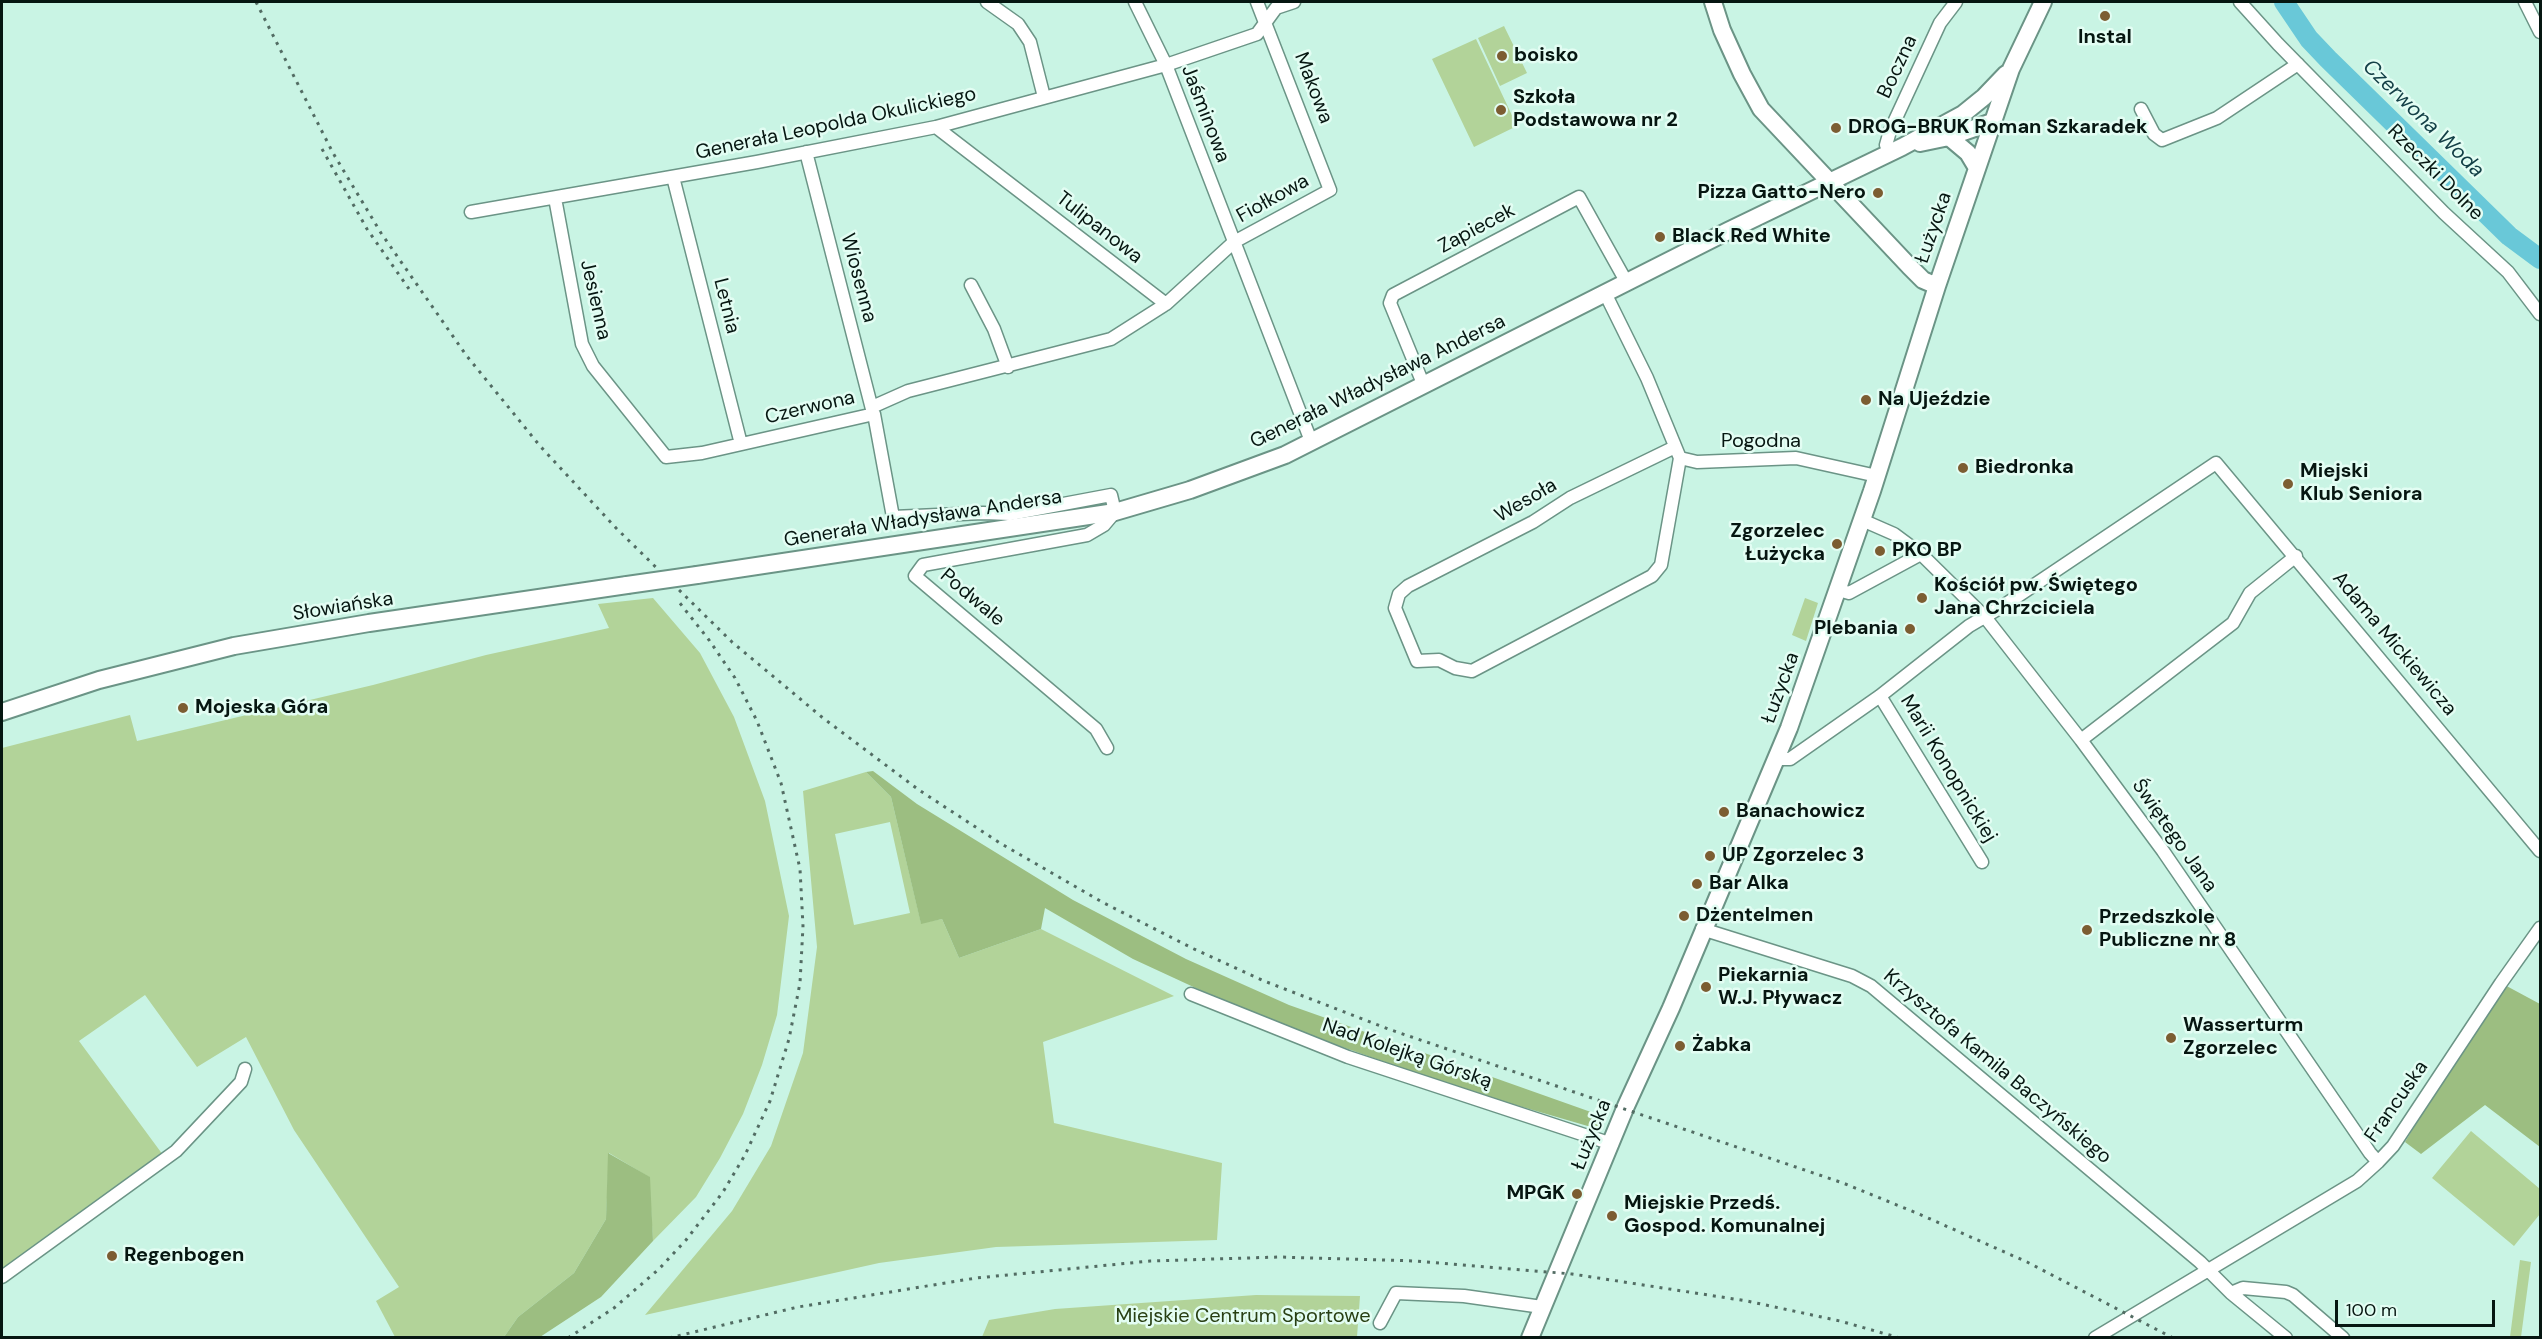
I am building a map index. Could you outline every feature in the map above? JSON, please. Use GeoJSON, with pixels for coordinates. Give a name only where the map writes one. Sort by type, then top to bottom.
{"type":"FeatureCollection","features":[{"type":"Feature","properties":{"kind":"street"},"geometry":{"type":"LineString","coordinates":[[987,2],[1018,24],[1030,42],[1044,96]]}},
{"type":"Feature","properties":{"kind":"street","name":"Jaśminowa"},"geometry":{"type":"LineString","coordinates":[[1135,2],[1166,65],[1311,441]]}},
{"type":"Feature","properties":{"kind":"street","name":"Makowa"},"geometry":{"type":"LineString","coordinates":[[1257,2],[1267,22],[1330,190]]}},
{"type":"Feature","properties":{"kind":"street","name":"Generała Leopolda Okulickiego"},"geometry":{"type":"LineString","coordinates":[[471,212],[673,177],[936,127],[1044,96],[1166,65],[1257,33],[1276,8],[1294,2]]}},
{"type":"Feature","properties":{"kind":"street"},"geometry":{"type":"LineString","coordinates":[[1713,2],[1722,30],[1753,97],[1776,126],[1923,280],[1937,286]]}},
{"type":"Feature","properties":{"kind":"street","name":"Boczna"},"geometry":{"type":"LineString","coordinates":[[1896,150],[1886,142],[1890,131],[1940,23],[1956,2]]}},
{"type":"Feature","properties":{"kind":"street","name":"Łużycka"},"geometry":{"type":"LineString","coordinates":[[1530,1338],[1776,759],[1839,590],[1992,122],[2011,69],[2043,2]]}},
{"type":"Feature","properties":{"kind":"street","name":"Rzeczki Dolne"},"geometry":{"type":"LineString","coordinates":[[2240,2],[2444,213],[2508,272],[2541,314]]}},
{"type":"Feature","properties":{"kind":"street"},"geometry":{"type":"LineString","coordinates":[[2525,2],[2541,32]]}},
{"type":"Feature","properties":{"kind":"street"},"geometry":{"type":"LineString","coordinates":[[2140,109],[2154,134],[2162,140],[2217,118],[2298,64]]}},
{"type":"Feature","properties":{"kind":"street","name":"Generała Władysława Andersa"},"geometry":{"type":"LineString","coordinates":[[697,574],[1115,512],[1190,490],[1285,455],[1828,181],[1896,150],[1958,116],[1984,97],[2011,69]]}},
{"type":"Feature","properties":{"kind":"street"},"geometry":{"type":"LineString","coordinates":[[1958,116],[1992,122]]}},
{"type":"Feature","properties":{"kind":"street","name":"Generała Władysława Andersa"},"geometry":{"type":"LineString","coordinates":[[1896,150],[1949,137],[1992,122]]}},
{"type":"Feature","properties":{"kind":"street","name":"Tulipanowa"},"geometry":{"type":"LineString","coordinates":[[936,127],[1166,304]]}},
{"type":"Feature","properties":{"kind":"street"},"geometry":{"type":"LineString","coordinates":[[1949,137],[1968,153],[1977,168]]}},
{"type":"Feature","properties":{"kind":"street","name":"Wiosenna"},"geometry":{"type":"LineString","coordinates":[[806,152],[873,410]]}},
{"type":"Feature","properties":{"kind":"street","name":"Letnia"},"geometry":{"type":"LineString","coordinates":[[673,177],[741,444]]}},
{"type":"Feature","properties":{"kind":"street","name":"Fiołkowa"},"geometry":{"type":"LineString","coordinates":[[1234,242],[1330,190]]}},
{"type":"Feature","properties":{"kind":"street","name":"Zapiecek"},"geometry":{"type":"LineString","coordinates":[[1424,386],[1390,303],[1393,295],[1580,197],[1627,283]]}},
{"type":"Feature","properties":{"kind":"street","name":"Jesienna"},"geometry":{"type":"LineString","coordinates":[[555,198],[582,344],[593,366],[666,457]]}},
{"type":"Feature","properties":{"kind":"street"},"geometry":{"type":"LineString","coordinates":[[873,410],[908,391],[1111,339],[1166,304],[1234,242]]}},
{"type":"Feature","properties":{"kind":"street"},"geometry":{"type":"LineString","coordinates":[[971,285],[994,329],[1008,367]]}},
{"type":"Feature","properties":{"kind":"street"},"geometry":{"type":"LineString","coordinates":[[1605,293],[1647,378],[1678,452]]}},
{"type":"Feature","properties":{"kind":"street","name":"Czerwona"},"geometry":{"type":"LineString","coordinates":[[666,457],[702,453],[873,410],[893,517],[1010,514],[1111,495],[1115,512]]}},
{"type":"Feature","properties":{"kind":"street","name":"Pogodna"},"geometry":{"type":"LineString","coordinates":[[1678,452],[1697,462],[1796,458],[1877,476]]}},
{"type":"Feature","properties":{"kind":"street","name":"Wesoła"},"geometry":{"type":"LineString","coordinates":[[1678,452],[1661,565],[1652,576],[1472,671],[1455,668],[1439,660],[1417,661],[1395,608],[1399,594],[1408,586],[1533,522],[1570,498],[1678,452]]}},
{"type":"Feature","properties":{"kind":"street","name":"Adama Mickiewicza"},"geometry":{"type":"LineString","coordinates":[[1985,617],[2216,463],[2296,555],[2541,851]]}},
{"type":"Feature","properties":{"kind":"street","name":"Podwale"},"geometry":{"type":"LineString","coordinates":[[1107,748],[1096,729],[915,576],[923,565],[1087,535],[1104,525],[1115,512]]}},
{"type":"Feature","properties":{"kind":"street","name":"Świętego Jana"},"geometry":{"type":"LineString","coordinates":[[1862,520],[1894,534],[1922,554],[1985,617],[2081,740],[2163,851],[2378,1162]]}},
{"type":"Feature","properties":{"kind":"street"},"geometry":{"type":"LineString","coordinates":[[1839,590],[1849,593],[1922,554]]}},
{"type":"Feature","properties":{"kind":"street"},"geometry":{"type":"LineString","coordinates":[[2081,740],[2233,623],[2250,593],[2296,555]]}},
{"type":"Feature","properties":{"kind":"street","name":"Słowiańska"},"geometry":{"type":"LineString","coordinates":[[2,712],[99,680],[234,646],[369,623],[697,574]]}},
{"type":"Feature","properties":{"kind":"street"},"geometry":{"type":"LineString","coordinates":[[1776,759],[1790,759],[1880,696],[1969,626],[1985,617]]}},
{"type":"Feature","properties":{"kind":"street","name":"Marii Konopnickiej"},"geometry":{"type":"LineString","coordinates":[[1880,696],[1982,862]]}},
{"type":"Feature","properties":{"kind":"street","name":"Francuska"},"geometry":{"type":"LineString","coordinates":[[2095,1338],[2357,1181],[2378,1162],[2393,1146],[2501,983],[2541,928]]}},
{"type":"Feature","properties":{"kind":"street","name":"Krzysztofa Kamila Baczyńskiego"},"geometry":{"type":"LineString","coordinates":[[1702,930],[1852,976],[1871,986],[2286,1338]]}},
{"type":"Feature","properties":{"kind":"street","name":"Nad Kolejką Górską"},"geometry":{"type":"LineString","coordinates":[[1191,994],[1348,1057],[1612,1144]]}},
{"type":"Feature","properties":{"kind":"street"},"geometry":{"type":"LineString","coordinates":[[2,1277],[176,1151],[241,1082],[245,1069]]}},
{"type":"Feature","properties":{"kind":"street"},"geometry":{"type":"LineString","coordinates":[[2231,1293],[2243,1288],[2286,1292],[2293,1295],[2343,1338]]}},
{"type":"Feature","properties":{"kind":"street"},"geometry":{"type":"LineString","coordinates":[[1380,1323],[1396,1293],[1464,1296],[1542,1307]]}},
{"type":"Feature","properties":{"kind":"green space","name":"boisko"},"geometry":{"type":"Polygon","coordinates":[[[1504,26],[1527,73],[1500,86],[1478,38],[1504,26]]]}},
{"type":"Feature","properties":{"kind":"green space"},"geometry":{"type":"Polygon","coordinates":[[[1476,39],[1517,126],[1474,147],[1432,59],[1476,39]]]}},
{"type":"Feature","properties":{"kind":"green space"},"geometry":{"type":"Polygon","coordinates":[[[653,598],[700,653],[734,717],[765,801],[789,916],[777,1015],[762,1065],[743,1114],[696,1197],[653,1241],[649,1177],[609,1153],[606,1219],[574,1273],[518,1317],[504,1337],[395,1337],[376,1301],[399,1287],[294,1130],[246,1037],[197,1067],[145,995],[79,1041],[163,1155],[2,1270],[2,748],[130,715],[137,741],[373,685],[486,655],[609,628],[598,604],[653,598]]]}},
{"type":"Feature","properties":{"kind":"green space"},"geometry":{"type":"Polygon","coordinates":[[[1805,598],[1818,603],[1806,641],[1792,635],[1805,598]]]}},
{"type":"Feature","properties":{"kind":"green space"},"geometry":{"type":"Polygon","coordinates":[[[873,771],[917,804],[1073,900],[1186,959],[1289,1005],[1605,1117],[1598,1129],[1464,1090],[1317,1038],[1200,990],[1133,959],[1045,908],[1041,929],[959,958],[942,919],[921,924],[891,797],[866,772],[873,771]]]}},
{"type":"Feature","properties":{"kind":"green space"},"geometry":{"type":"Polygon","coordinates":[[[866,772],[891,797],[921,923],[942,919],[959,958],[1041,929],[1174,996],[1043,1042],[1054,1123],[1222,1163],[1217,1240],[996,1247],[879,1263],[645,1315],[732,1211],[771,1146],[803,1053],[817,947],[803,791],[866,772]],[[890,822],[835,834],[854,925],[910,913],[890,822]]]}},
{"type":"Feature","properties":{"kind":"green space"},"geometry":{"type":"Polygon","coordinates":[[[2501,983],[2540,1004],[2540,1147],[2485,1105],[2421,1154],[2405,1142],[2501,983]]]}},
{"type":"Feature","properties":{"kind":"green space"},"geometry":{"type":"Polygon","coordinates":[[[2471,1131],[2540,1189],[2540,1214],[2514,1246],[2432,1178],[2471,1131]]]}},
{"type":"Feature","properties":{"kind":"green space"},"geometry":{"type":"Polygon","coordinates":[[[608,1153],[650,1177],[653,1241],[601,1297],[540,1337],[504,1337],[518,1317],[574,1273],[606,1219],[608,1153]]]}},
{"type":"Feature","properties":{"kind":"green space"},"geometry":{"type":"Polygon","coordinates":[[[2520,1260],[2531,1262],[2521,1337],[2510,1337],[2520,1260]]]}},
{"type":"Feature","properties":{"kind":"green space","name":"Miejskie Centrum Sportowe"},"geometry":{"type":"Polygon","coordinates":[[[1256,1295],[1360,1296],[1357,1337],[982,1337],[989,1320],[1055,1309],[1256,1295]]]}},
{"type":"Feature","properties":{"kind":"waterway","name":"Czerwona Woda"},"geometry":{"type":"LineString","coordinates":[[2284,2],[2309,39],[2328,59],[2509,236],[2540,259]]}},
{"type":"Feature","properties":{"kind":"railway"},"geometry":{"type":"LineString","coordinates":[[256,2],[333,153],[381,233],[466,355],[540,446],[616,528],[732,642],[823,718],[919,790],[1000,843],[1102,902],[1194,949],[1264,981],[1391,1030],[1843,1183],[2027,1262],[2173,1338]]}},
{"type":"Feature","properties":{"kind":"railway"},"geometry":{"type":"LineString","coordinates":[[322,149],[367,229],[409,289]]}},
{"type":"Feature","properties":{"kind":"railway"},"geometry":{"type":"LineString","coordinates":[[568,1338],[614,1308],[659,1269],[686,1240],[723,1192],[745,1155],[770,1101],[789,1039],[800,983],[803,926],[800,869],[781,783],[757,721],[735,678],[679,602]]}},
{"type":"Feature","properties":{"kind":"railway"},"geometry":{"type":"LineString","coordinates":[[669,1338],[798,1307],[976,1278],[1150,1261],[1279,1257],[1416,1261],[1572,1274],[1747,1301],[1840,1321],[1900,1338]]}},
{"type":"Feature","properties":{"kind":"place","name":"Instal"},"geometry":{"type":"Point","coordinates":[2105,16]}},
{"type":"Feature","properties":{"kind":"place","name":"boisko"},"geometry":{"type":"Point","coordinates":[1502,56]}},
{"type":"Feature","properties":{"kind":"place","name":"Szkoła Podstawowa nr 2"},"geometry":{"type":"Point","coordinates":[1501,110]}},
{"type":"Feature","properties":{"kind":"place","name":"DROG-BRUK Roman Szkaradek"},"geometry":{"type":"Point","coordinates":[1836,128]}},
{"type":"Feature","properties":{"kind":"place","name":"Pizza Gatto-Nero"},"geometry":{"type":"Point","coordinates":[1878,193]}},
{"type":"Feature","properties":{"kind":"place","name":"Black Red White"},"geometry":{"type":"Point","coordinates":[1660,237]}},
{"type":"Feature","properties":{"kind":"place","name":"Na Ujeździe"},"geometry":{"type":"Point","coordinates":[1866,400]}},
{"type":"Feature","properties":{"kind":"place","name":"Biedronka"},"geometry":{"type":"Point","coordinates":[1963,468]}},
{"type":"Feature","properties":{"kind":"place","name":"Miejski Klub Seniora"},"geometry":{"type":"Point","coordinates":[2288,484]}},
{"type":"Feature","properties":{"kind":"place","name":"Zgorzelec Łużycka"},"geometry":{"type":"Point","coordinates":[1837,544]}},
{"type":"Feature","properties":{"kind":"place","name":"PKO BP"},"geometry":{"type":"Point","coordinates":[1880,551]}},
{"type":"Feature","properties":{"kind":"place","name":"Kościół pw. Świętego Jana Chrzciciela"},"geometry":{"type":"Point","coordinates":[1922,598]}},
{"type":"Feature","properties":{"kind":"place","name":"Plebania"},"geometry":{"type":"Point","coordinates":[1910,629]}},
{"type":"Feature","properties":{"kind":"place","name":"Mojeska Góra"},"geometry":{"type":"Point","coordinates":[183,708]}},
{"type":"Feature","properties":{"kind":"place","name":"Banachowicz"},"geometry":{"type":"Point","coordinates":[1724,812]}},
{"type":"Feature","properties":{"kind":"place","name":"UP Zgorzelec 3"},"geometry":{"type":"Point","coordinates":[1710,856]}},
{"type":"Feature","properties":{"kind":"place","name":"Bar Alka"},"geometry":{"type":"Point","coordinates":[1697,884]}},
{"type":"Feature","properties":{"kind":"place","name":"Dżentelmen"},"geometry":{"type":"Point","coordinates":[1684,916]}},
{"type":"Feature","properties":{"kind":"place","name":"Przedszkole Publiczne nr 8"},"geometry":{"type":"Point","coordinates":[2087,930]}},
{"type":"Feature","properties":{"kind":"place","name":"Piekarnia W.J. Pływacz"},"geometry":{"type":"Point","coordinates":[1706,987]}},
{"type":"Feature","properties":{"kind":"place","name":"Wasserturm Zgorzelec"},"geometry":{"type":"Point","coordinates":[2171,1038]}},
{"type":"Feature","properties":{"kind":"place","name":"Żabka"},"geometry":{"type":"Point","coordinates":[1680,1046]}},
{"type":"Feature","properties":{"kind":"place","name":"MPGK"},"geometry":{"type":"Point","coordinates":[1577,1194]}},
{"type":"Feature","properties":{"kind":"place","name":"Miejskie Przedś. Gospod. Komunalnej"},"geometry":{"type":"Point","coordinates":[1612,1216]}},
{"type":"Feature","properties":{"kind":"place","name":"Regenbogen"},"geometry":{"type":"Point","coordinates":[112,1256]}}]}
